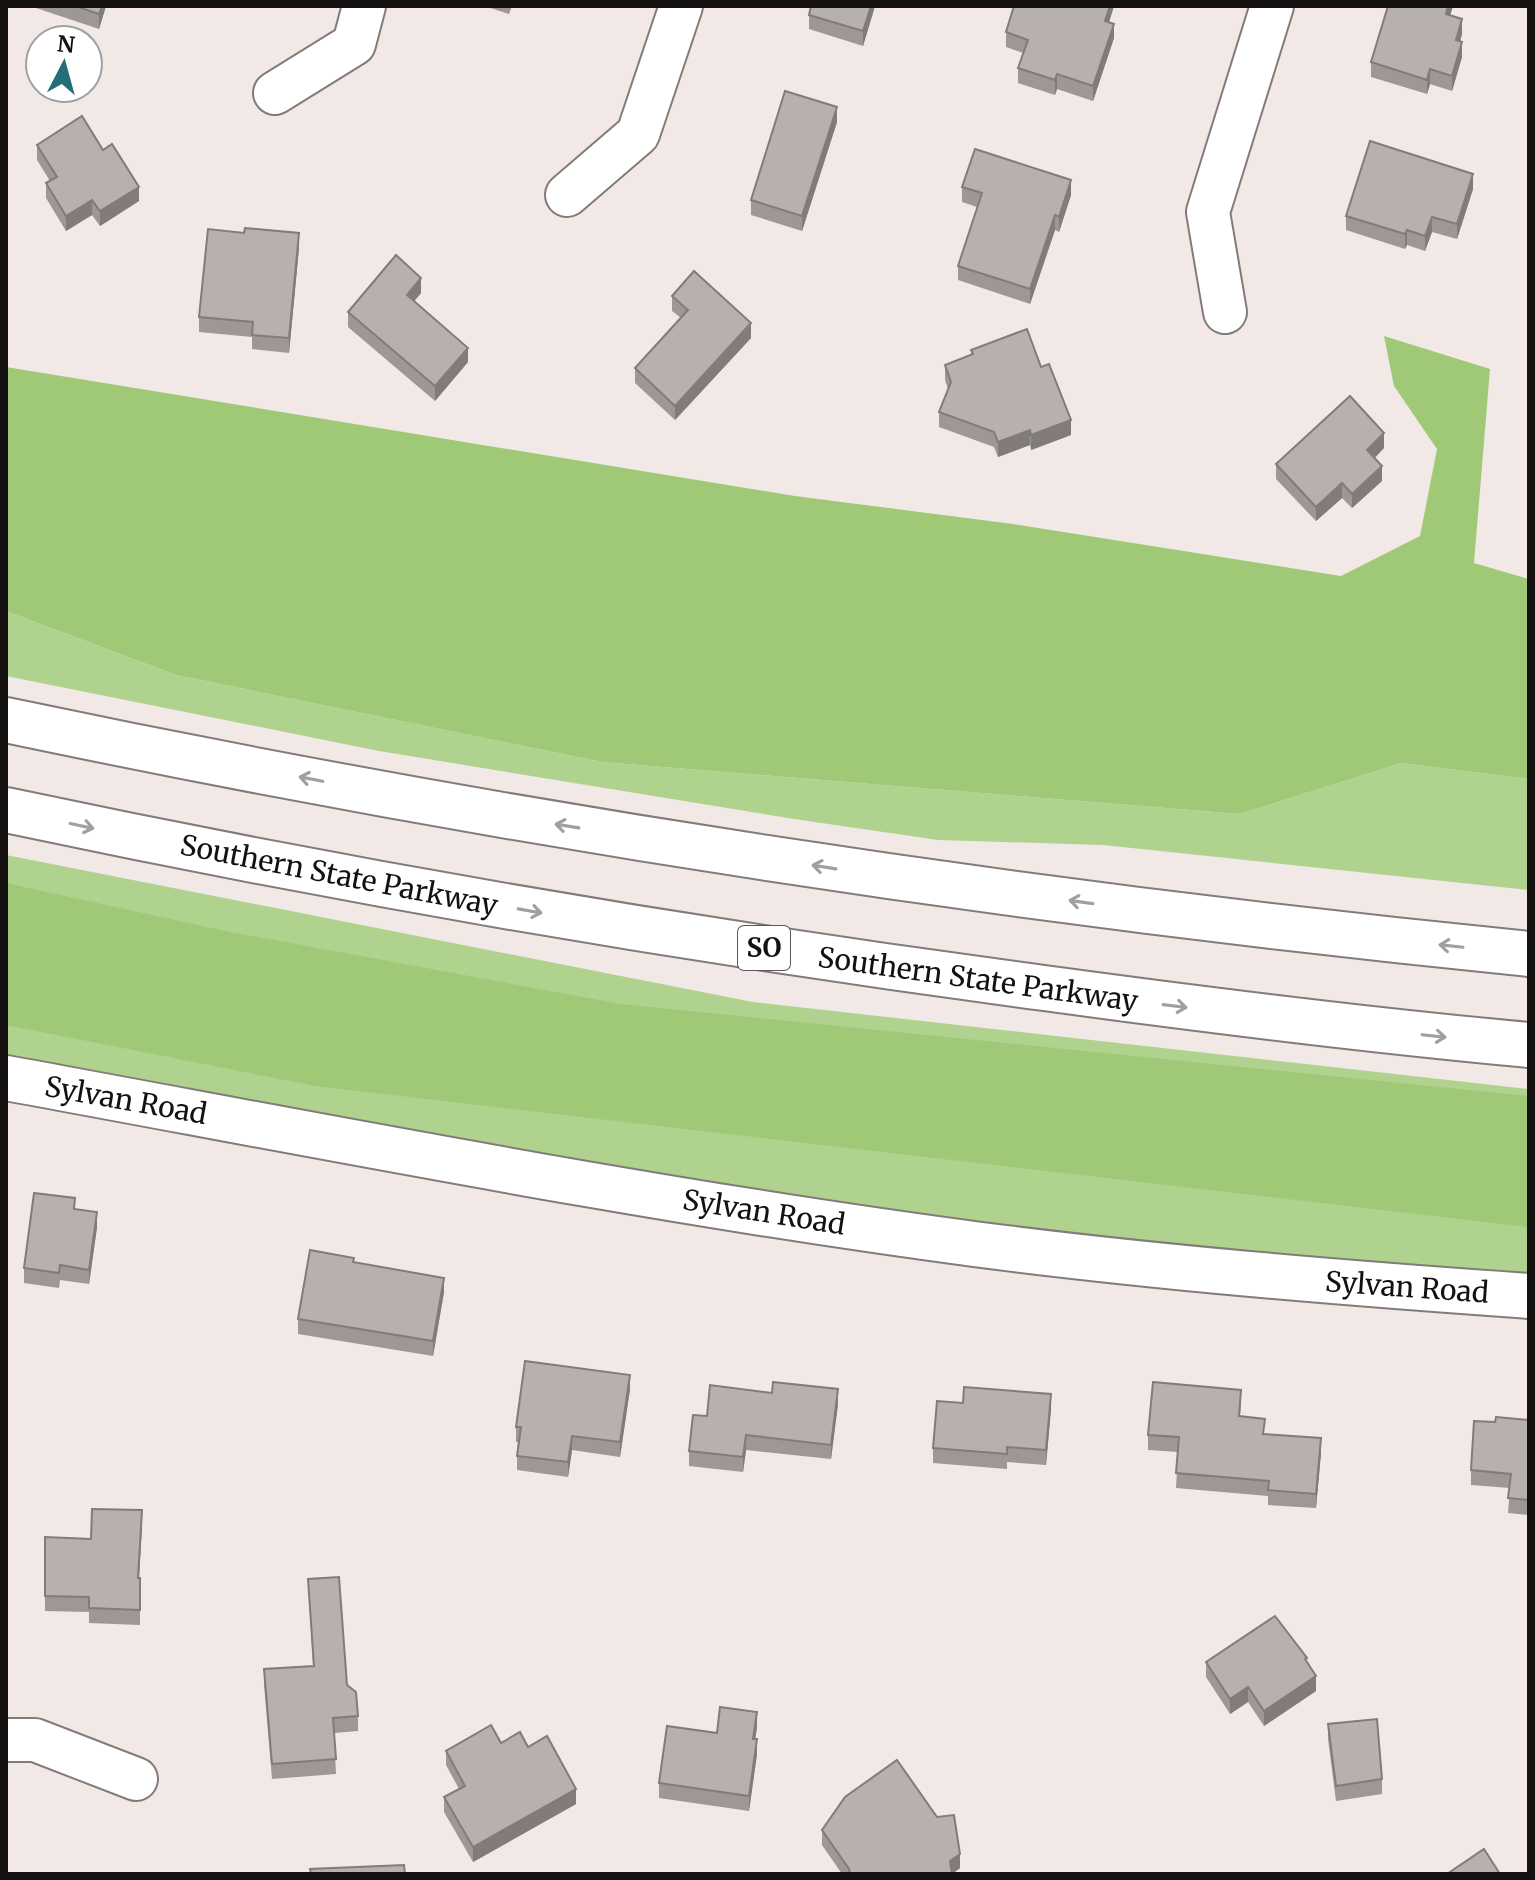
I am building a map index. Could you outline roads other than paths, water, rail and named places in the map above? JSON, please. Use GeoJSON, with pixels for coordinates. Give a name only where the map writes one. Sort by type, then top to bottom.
{"type":"FeatureCollection","features":[{"type":"Feature","properties":{"kind":"main road"},"geometry":{"type":"LineString","coordinates":[[6,720],[531,820],[791,862],[1159,913],[1529,954]]}},
{"type":"Feature","properties":{"kind":"main road","name":"Southern State Parkway"},"geometry":{"type":"LineString","coordinates":[[6,810],[418,891],[714,941],[1160,1004],[1529,1045]]}},
{"type":"Feature","properties":{"kind":"main road","name":"Sylvan Road"},"geometry":{"type":"LineString","coordinates":[[6,1078],[546,1177],[973,1244],[1191,1269],[1529,1296]]}},
{"type":"Feature","properties":{"kind":"street"},"geometry":{"type":"LineString","coordinates":[[275,93],[354,44],[364,6]]}},
{"type":"Feature","properties":{"kind":"street"},"geometry":{"type":"LineString","coordinates":[[567,195],[638,134],[681,6]]}},
{"type":"Feature","properties":{"kind":"street"},"geometry":{"type":"LineString","coordinates":[[1225,312],[1208,212],[1272,6]]}},
{"type":"Feature","properties":{"kind":"street"},"geometry":{"type":"LineString","coordinates":[[6,1740],[35,1740],[136,1779]]}}]}
